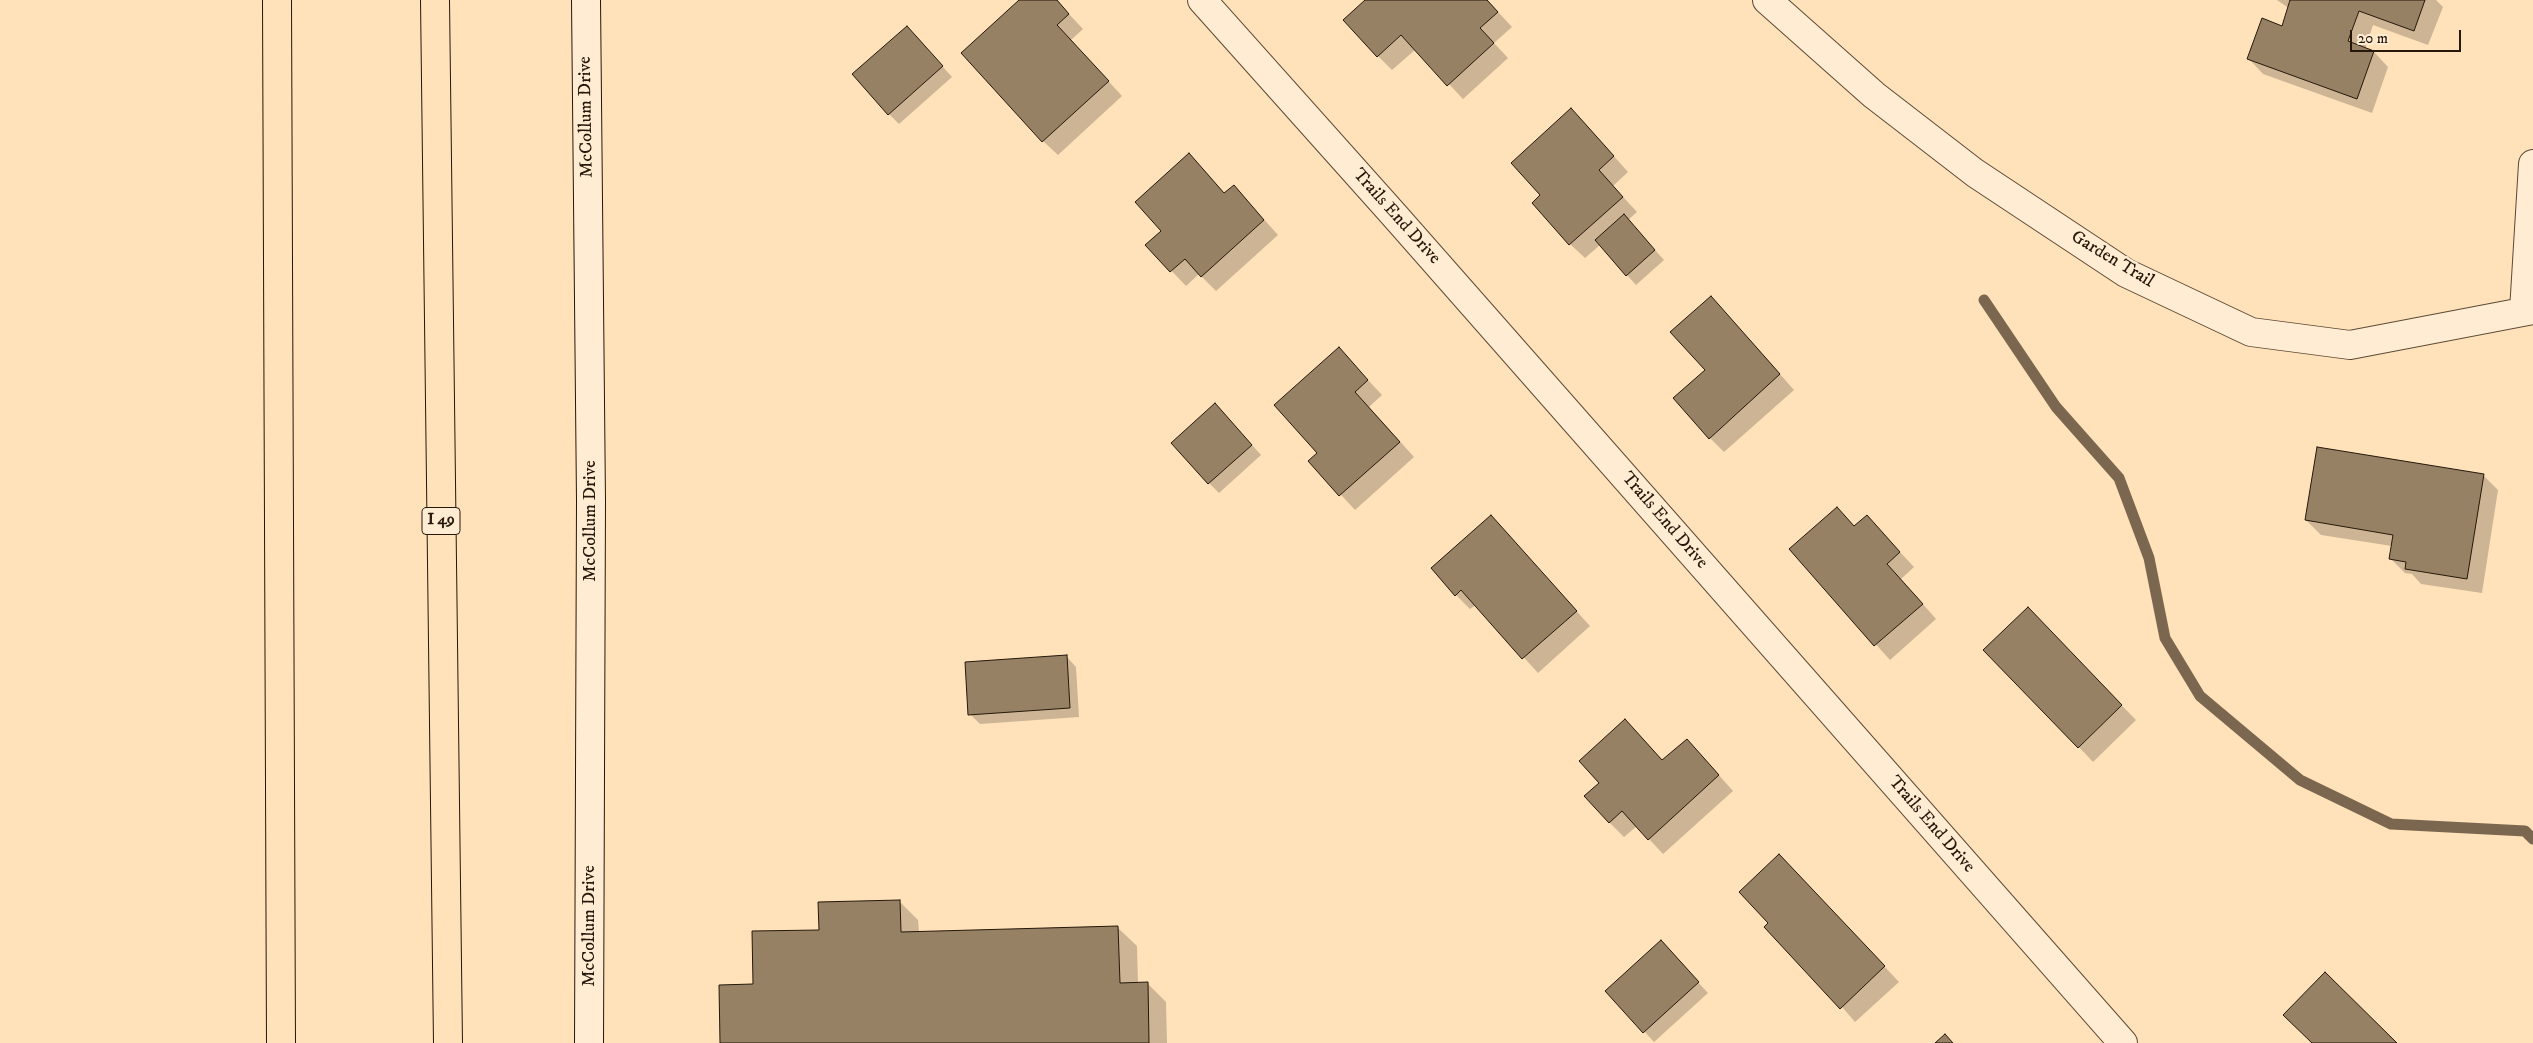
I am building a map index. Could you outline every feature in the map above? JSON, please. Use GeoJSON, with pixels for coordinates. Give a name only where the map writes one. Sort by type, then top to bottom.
{"type":"FeatureCollection","features":[{"type":"Feature","properties":{"kind":"highway"},"geometry":{"type":"LineString","coordinates":[[277,0],[281,1043]]}},
{"type":"Feature","properties":{"kind":"highway","name":"I 49"},"geometry":{"type":"LineString","coordinates":[[434,0],[448,1043]]}},
{"type":"Feature","properties":{"kind":"street","name":"McCollum Drive"},"geometry":{"type":"LineString","coordinates":[[586,0],[591,501],[589,1043]]}},
{"type":"Feature","properties":{"kind":"street","name":"Trails End Drive"},"geometry":{"type":"LineString","coordinates":[[1202,0],[1402,223],[2123,1043]]}},
{"type":"Feature","properties":{"kind":"street","name":"Garden Trail"},"geometry":{"type":"LineString","coordinates":[[1767,0],[1874,94],[1974,173],[2126,273],[2252,332],[2350,345],[2528,310]]}},
{"type":"Feature","properties":{"kind":"street"},"geometry":{"type":"LineString","coordinates":[[2528,310],[2533,164]]}},
{"type":"Feature","properties":{"kind":"building"},"geometry":{"type":"Polygon","coordinates":[[[1019,0],[1057,0],[1069,14],[1057,25],[1109,81],[1042,142],[961,53],[1019,0]]]}},
{"type":"Feature","properties":{"kind":"building"},"geometry":{"type":"Polygon","coordinates":[[[1365,0],[1487,0],[1498,12],[1480,28],[1494,43],[1447,86],[1401,35],[1377,57],[1343,20],[1365,0]]]}},
{"type":"Feature","properties":{"kind":"building"},"geometry":{"type":"Polygon","coordinates":[[[2290,0],[2425,0],[2414,31],[2359,11],[2348,41],[2374,51],[2357,99],[2247,59],[2262,18],[2282,26],[2290,0]]]}},
{"type":"Feature","properties":{"kind":"building"},"geometry":{"type":"Polygon","coordinates":[[[907,26],[943,66],[888,115],[852,74],[907,26]]]}},
{"type":"Feature","properties":{"kind":"building"},"geometry":{"type":"Polygon","coordinates":[[[1571,108],[1614,156],[1599,170],[1623,197],[1569,245],[1532,203],[1540,195],[1511,163],[1571,108]]]}},
{"type":"Feature","properties":{"kind":"building"},"geometry":{"type":"Polygon","coordinates":[[[1189,153],[1224,193],[1234,185],[1264,220],[1201,277],[1185,259],[1170,272],[1145,245],[1161,231],[1135,202],[1189,153]]]}},
{"type":"Feature","properties":{"kind":"building"},"geometry":{"type":"Polygon","coordinates":[[[1624,214],[1655,250],[1626,276],[1595,240],[1624,214]]]}},
{"type":"Feature","properties":{"kind":"building"},"geometry":{"type":"Polygon","coordinates":[[[1711,296],[1780,374],[1709,439],[1673,398],[1705,370],[1670,332],[1711,296]]]}},
{"type":"Feature","properties":{"kind":"building"},"geometry":{"type":"Polygon","coordinates":[[[1339,347],[1368,380],[1355,392],[1400,442],[1339,496],[1308,461],[1317,453],[1274,405],[1339,347]]]}},
{"type":"Feature","properties":{"kind":"building"},"geometry":{"type":"Polygon","coordinates":[[[1215,403],[1252,445],[1208,484],[1171,443],[1215,403]]]}},
{"type":"Feature","properties":{"kind":"building"},"geometry":{"type":"Polygon","coordinates":[[[2317,447],[2484,474],[2467,579],[2405,569],[2406,562],[2389,559],[2393,535],[2305,520],[2317,447]]]}},
{"type":"Feature","properties":{"kind":"building"},"geometry":{"type":"Polygon","coordinates":[[[1837,507],[1854,526],[1867,515],[1900,552],[1887,564],[1923,604],[1874,646],[1789,549],[1837,507]]]}},
{"type":"Feature","properties":{"kind":"building"},"geometry":{"type":"Polygon","coordinates":[[[1491,515],[1577,611],[1522,659],[1461,590],[1455,596],[1431,568],[1491,515]]]}},
{"type":"Feature","properties":{"kind":"building"},"geometry":{"type":"Polygon","coordinates":[[[2028,607],[2122,705],[2078,748],[1983,650],[2028,607]]]}},
{"type":"Feature","properties":{"kind":"building"},"geometry":{"type":"Polygon","coordinates":[[[1067,655],[1070,708],[968,715],[965,662],[1067,655]]]}},
{"type":"Feature","properties":{"kind":"building"},"geometry":{"type":"Polygon","coordinates":[[[1625,719],[1662,760],[1687,739],[1719,775],[1648,840],[1622,811],[1609,823],[1584,796],[1599,783],[1579,761],[1625,719]]]}},
{"type":"Feature","properties":{"kind":"building"},"geometry":{"type":"Polygon","coordinates":[[[1779,854],[1885,966],[1840,1009],[1764,927],[1768,923],[1739,892],[1779,854]]]}},
{"type":"Feature","properties":{"kind":"building"},"geometry":{"type":"Polygon","coordinates":[[[900,900],[901,932],[1118,926],[1120,983],[1148,982],[1149,1043],[720,1043],[719,985],[753,984],[752,931],[819,930],[818,902],[900,900]]]}},
{"type":"Feature","properties":{"kind":"building"},"geometry":{"type":"Polygon","coordinates":[[[1661,940],[1699,982],[1643,1033],[1605,991],[1661,940]]]}},
{"type":"Feature","properties":{"kind":"building"},"geometry":{"type":"Polygon","coordinates":[[[2325,972],[2397,1043],[2312,1043],[2283,1015],[2325,972]]]}},
{"type":"Feature","properties":{"kind":"building"},"geometry":{"type":"Polygon","coordinates":[[[1945,1034],[1953,1043],[1935,1043],[1945,1034]]]}},
{"type":"Feature","properties":{"kind":"waterway"},"geometry":{"type":"LineString","coordinates":[[1984,300],[2056,407],[2119,478],[2149,558],[2165,638],[2200,696],[2300,780],[2391,824],[2525,831],[2533,839]]}}]}
